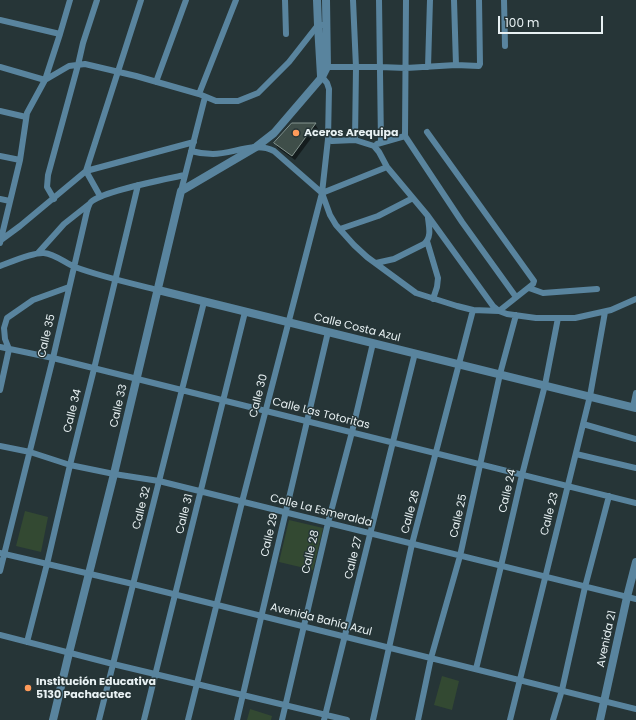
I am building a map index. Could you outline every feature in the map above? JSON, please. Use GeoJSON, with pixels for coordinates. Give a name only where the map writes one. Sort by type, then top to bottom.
{"type":"FeatureCollection","features":[{"type":"Feature","properties":{"kind":"street"},"geometry":{"type":"LineString","coordinates":[[0,241],[20,160],[27,113],[45,80],[70,0]]}},
{"type":"Feature","properties":{"kind":"street"},"geometry":{"type":"LineString","coordinates":[[54,199],[47,187],[48,175],[83,43],[97,0]]}},
{"type":"Feature","properties":{"kind":"street"},"geometry":{"type":"LineString","coordinates":[[100,196],[86,171],[140,0]]}},
{"type":"Feature","properties":{"kind":"street"},"geometry":{"type":"LineString","coordinates":[[156,82],[186,0]]}},
{"type":"Feature","properties":{"kind":"street"},"geometry":{"type":"LineString","coordinates":[[199,94],[236,0]]}},
{"type":"Feature","properties":{"kind":"street"},"geometry":{"type":"LineString","coordinates":[[285,0],[286,34]]}},
{"type":"Feature","properties":{"kind":"street"},"geometry":{"type":"LineString","coordinates":[[181,190],[256,147],[274,133],[322,77],[327,67],[322,25],[317,0]]}},
{"type":"Feature","properties":{"kind":"street"},"geometry":{"type":"LineString","coordinates":[[322,77],[322,25],[326,0]]}},
{"type":"Feature","properties":{"kind":"street"},"geometry":{"type":"LineString","coordinates":[[353,0],[356,67],[355,140]]}},
{"type":"Feature","properties":{"kind":"street"},"geometry":{"type":"LineString","coordinates":[[379,0],[381,143]]}},
{"type":"Feature","properties":{"kind":"street"},"geometry":{"type":"LineString","coordinates":[[406,0],[405,136],[462,222],[516,297]]}},
{"type":"Feature","properties":{"kind":"street"},"geometry":{"type":"LineString","coordinates":[[428,67],[430,0]]}},
{"type":"Feature","properties":{"kind":"street"},"geometry":{"type":"LineString","coordinates":[[454,0],[456,65]]}},
{"type":"Feature","properties":{"kind":"street"},"geometry":{"type":"LineString","coordinates":[[327,67],[406,68],[456,65],[477,66],[480,64],[480,0]]}},
{"type":"Feature","properties":{"kind":"street"},"geometry":{"type":"LineString","coordinates":[[504,0],[506,46]]}},
{"type":"Feature","properties":{"kind":"street"},"geometry":{"type":"LineString","coordinates":[[0,20],[60,34]]}},
{"type":"Feature","properties":{"kind":"street"},"geometry":{"type":"LineString","coordinates":[[0,67],[45,80],[69,66],[85,64],[199,94],[216,101],[238,101],[258,93],[289,62],[322,25]]}},
{"type":"Feature","properties":{"kind":"street","name":"Calle 30"},"geometry":{"type":"LineString","coordinates":[[188,720],[265,411],[322,193],[328,139],[329,89],[322,77]]}},
{"type":"Feature","properties":{"kind":"street","name":"Calle 33"},"geometry":{"type":"LineString","coordinates":[[53,720],[114,474],[181,190],[205,97]]}},
{"type":"Feature","properties":{"kind":"street"},"geometry":{"type":"LineString","coordinates":[[0,111],[26,117]]}},
{"type":"Feature","properties":{"kind":"street"},"geometry":{"type":"LineString","coordinates":[[427,132],[534,281],[529,288],[499,311]]}},
{"type":"Feature","properties":{"kind":"street"},"geometry":{"type":"LineString","coordinates":[[374,146],[405,136]]}},
{"type":"Feature","properties":{"kind":"street"},"geometry":{"type":"LineString","coordinates":[[328,139],[332,141],[355,140],[374,146],[387,167],[428,216],[493,306],[499,311]]}},
{"type":"Feature","properties":{"kind":"street"},"geometry":{"type":"LineString","coordinates":[[0,241],[54,199],[86,171],[194,142]]}},
{"type":"Feature","properties":{"kind":"street"},"geometry":{"type":"LineString","coordinates":[[191,151],[214,154],[256,147],[274,151],[322,193],[330,215],[336,225],[354,245],[367,257],[416,293],[433,299],[473,310],[499,311],[507,314],[536,318],[575,318],[605,312],[636,299]]}},
{"type":"Feature","properties":{"kind":"street"},"geometry":{"type":"LineString","coordinates":[[0,156],[20,160]]}},
{"type":"Feature","properties":{"kind":"street"},"geometry":{"type":"LineString","coordinates":[[322,193],[387,167]]}},
{"type":"Feature","properties":{"kind":"street"},"geometry":{"type":"LineString","coordinates":[[0,266],[38,253],[64,224],[100,196],[185,174]]}},
{"type":"Feature","properties":{"kind":"street","name":"Calle 34"},"geometry":{"type":"LineString","coordinates":[[27,642],[138,185]]}},
{"type":"Feature","properties":{"kind":"street"},"geometry":{"type":"LineString","coordinates":[[340,229],[378,216],[413,198]]}},
{"type":"Feature","properties":{"kind":"street"},"geometry":{"type":"LineString","coordinates":[[0,199],[10,201]]}},
{"type":"Feature","properties":{"kind":"street","name":"Calle 35"},"geometry":{"type":"LineString","coordinates":[[0,571],[2,554],[30,452],[73,267],[87,211],[91,202]]}},
{"type":"Feature","properties":{"kind":"street"},"geometry":{"type":"LineString","coordinates":[[428,216],[429,234],[427,241],[438,278],[433,299]]}},
{"type":"Feature","properties":{"kind":"street"},"geometry":{"type":"LineString","coordinates":[[376,263],[394,259],[427,241]]}},
{"type":"Feature","properties":{"kind":"street","name":"Calle Costa Azul"},"geometry":{"type":"LineString","coordinates":[[38,253],[46,253],[73,267],[115,280],[634,407]]}},
{"type":"Feature","properties":{"kind":"street"},"geometry":{"type":"LineString","coordinates":[[0,390],[9,349],[5,340],[4,328],[7,318],[33,300],[69,287]]}},
{"type":"Feature","properties":{"kind":"street"},"geometry":{"type":"LineString","coordinates":[[529,288],[543,293],[597,289]]}},
{"type":"Feature","properties":{"kind":"street","name":"Calle 32"},"geometry":{"type":"LineString","coordinates":[[99,720],[204,302]]}},
{"type":"Feature","properties":{"kind":"street","name":"Calle 26"},"geometry":{"type":"LineString","coordinates":[[373,720],[412,544],[473,310]]}},
{"type":"Feature","properties":{"kind":"street","name":"Calle 31"},"geometry":{"type":"LineString","coordinates":[[144,720],[245,312]]}},
{"type":"Feature","properties":{"kind":"street","name":"Calle 23"},"geometry":{"type":"LineString","coordinates":[[510,720],[590,396],[605,312]]}},
{"type":"Feature","properties":{"kind":"street","name":"Calle 25"},"geometry":{"type":"LineString","coordinates":[[418,720],[431,658],[460,556],[500,374],[516,315]]}},
{"type":"Feature","properties":{"kind":"street","name":"Calle 24"},"geometry":{"type":"LineString","coordinates":[[476,669],[522,475],[546,385],[558,318]]}},
{"type":"Feature","properties":{"kind":"street","name":"Calle 29"},"geometry":{"type":"LineString","coordinates":[[237,720],[328,332]]}},
{"type":"Feature","properties":{"kind":"street","name":"Calle 28"},"geometry":{"type":"LineString","coordinates":[[282,720],[328,523],[352,432],[373,343]]}},
{"type":"Feature","properties":{"kind":"street","name":"Calle Las Totoritas"},"geometry":{"type":"LineString","coordinates":[[0,347],[53,358],[636,503]]}},
{"type":"Feature","properties":{"kind":"street","name":"Calle 27"},"geometry":{"type":"LineString","coordinates":[[325,717],[415,354]]}},
{"type":"Feature","properties":{"kind":"street"},"geometry":{"type":"LineString","coordinates":[[634,407],[636,393]]}},
{"type":"Feature","properties":{"kind":"street"},"geometry":{"type":"LineString","coordinates":[[583,424],[636,438]]}},
{"type":"Feature","properties":{"kind":"street","name":"Calle La Esmeralda"},"geometry":{"type":"LineString","coordinates":[[0,446],[30,452],[70,464],[114,474],[159,481],[636,599]]}},
{"type":"Feature","properties":{"kind":"street"},"geometry":{"type":"LineString","coordinates":[[576,454],[636,468]]}},
{"type":"Feature","properties":{"kind":"street"},"geometry":{"type":"LineString","coordinates":[[553,720],[562,690],[585,587],[609,496]]}},
{"type":"Feature","properties":{"kind":"street","name":"Avenida Bahía Azul"},"geometry":{"type":"LineString","coordinates":[[2,554],[133,584],[636,709]]}},
{"type":"Feature","properties":{"kind":"street","name":"Avenida 21"},"geometry":{"type":"LineString","coordinates":[[600,720],[636,562]]}},
{"type":"Feature","properties":{"kind":"street"},"geometry":{"type":"LineString","coordinates":[[0,635],[113,664],[286,705],[325,717],[347,720]]}},
{"type":"Feature","properties":{"kind":"green space"},"geometry":{"type":"Polygon","coordinates":[[[25,511],[48,517],[41,552],[16,546],[25,511]]]}},
{"type":"Feature","properties":{"kind":"green space"},"geometry":{"type":"Polygon","coordinates":[[[289,520],[323,528],[313,570],[279,562],[289,520]]]}},
{"type":"Feature","properties":{"kind":"green space"},"geometry":{"type":"Polygon","coordinates":[[[442,676],[459,681],[452,710],[434,705],[442,676]]]}},
{"type":"Feature","properties":{"kind":"green space"},"geometry":{"type":"Polygon","coordinates":[[[250,709],[272,716],[271,720],[247,720],[250,709]]]}},
{"type":"Feature","properties":{"kind":"building","name":"Aceros Arequipa"},"geometry":{"type":"Polygon","coordinates":[[[292,123],[316,123],[292,156],[274,143],[292,123]]]}},
{"type":"Feature","properties":{"kind":"place","name":"Aceros Arequipa"},"geometry":{"type":"Point","coordinates":[296,133]}},
{"type":"Feature","properties":{"kind":"place","name":"Institución Educativa 5130 Pachacutec"},"geometry":{"type":"Point","coordinates":[28,688]}}]}
